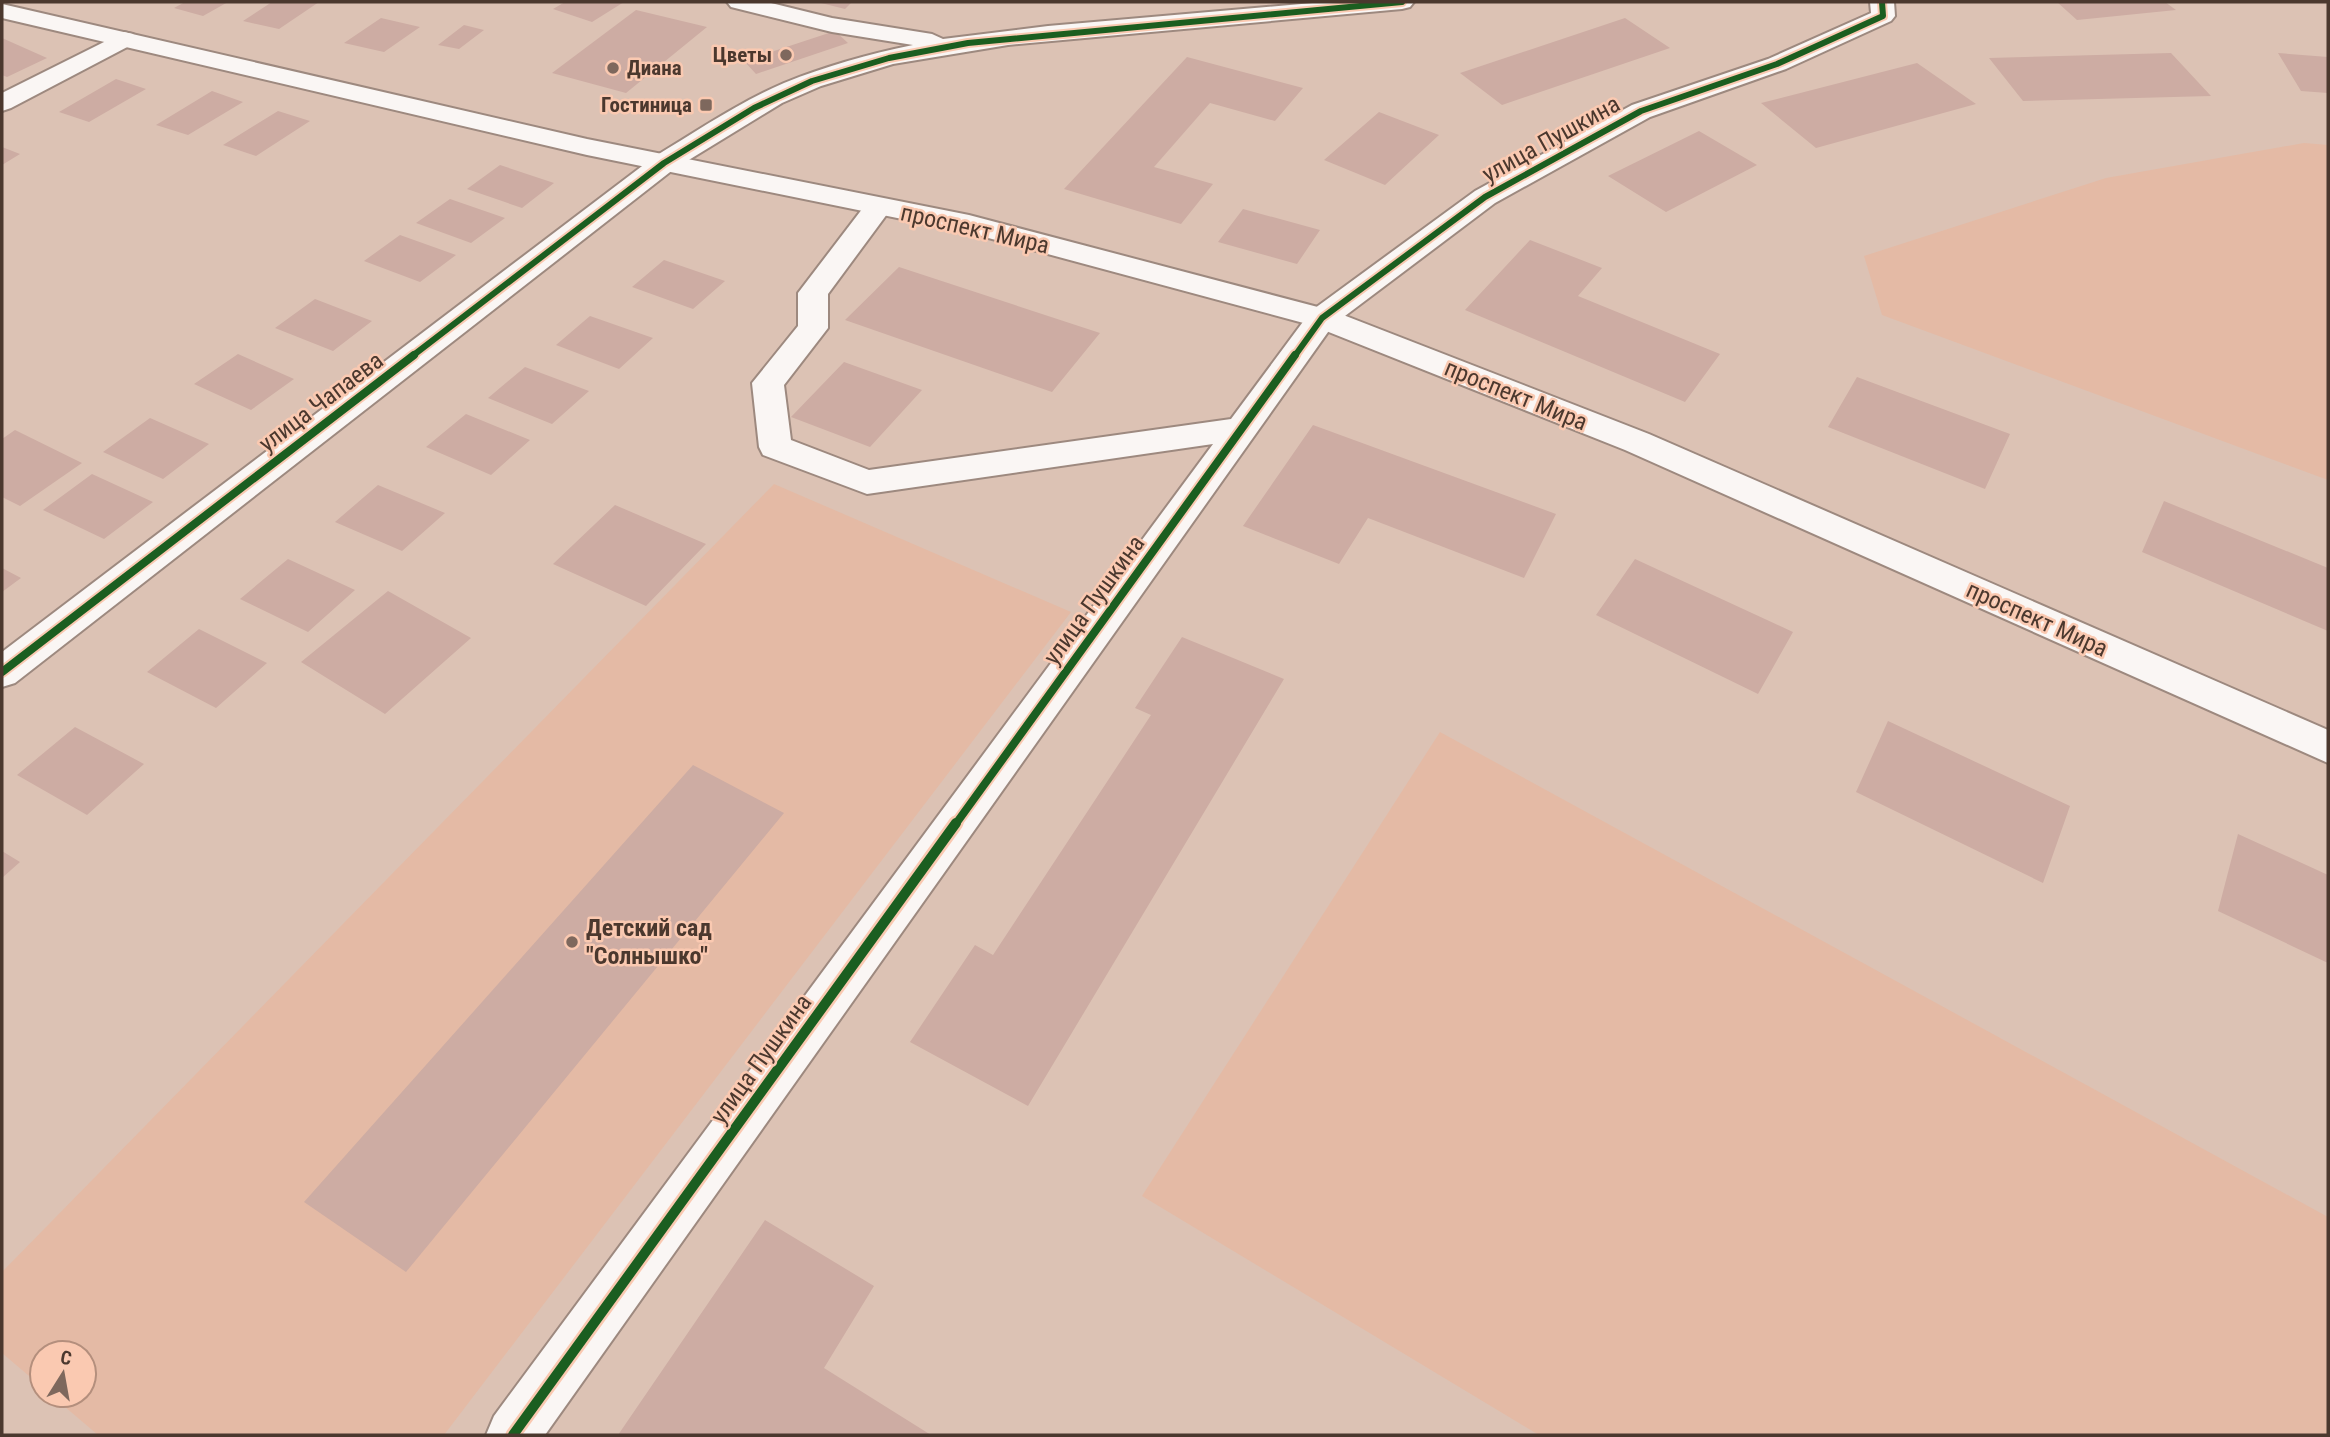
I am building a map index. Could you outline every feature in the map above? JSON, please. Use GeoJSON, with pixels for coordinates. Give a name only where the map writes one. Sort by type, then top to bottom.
{"type":"FeatureCollection","features":[{"type":"Feature","properties":{"kind":"street"},"geometry":{"type":"LineString","coordinates":[[739,2],[832,25],[952,44],[1032,34],[1402,2]]}},
{"type":"Feature","properties":{"kind":"street","name":"улица Пушкина"},"geometry":{"type":"LineString","coordinates":[[513,1435],[1322,318],[1485,197],[1641,111],[1777,64],[1882,16],[1882,2]]}},
{"type":"Feature","properties":{"kind":"street","name":"проспект Мира"},"geometry":{"type":"LineString","coordinates":[[2,11],[664,163],[969,224],[1322,318],[1637,442],[2328,747]]}},
{"type":"Feature","properties":{"kind":"street"},"geometry":{"type":"LineString","coordinates":[[2,103],[124,39]]}},
{"type":"Feature","properties":{"kind":"street","name":"улица Чапаева"},"geometry":{"type":"LineString","coordinates":[[2,672],[664,163],[742,113],[784,92],[854,67],[952,44]]}},
{"type":"Feature","properties":{"kind":"street"},"geometry":{"type":"LineString","coordinates":[[879,206],[813,293],[813,328],[768,383],[775,447],[867,482],[1242,429]]}},
{"type":"Feature","properties":{"kind":"shaded area"},"geometry":{"type":"Polygon","coordinates":[[[2304,143],[2328,145],[2328,480],[1882,315],[1864,256],[2106,178],[2304,143]]]}},
{"type":"Feature","properties":{"kind":"shaded area","name":"Детский сад \"Солнышко\""},"geometry":{"type":"Polygon","coordinates":[[[774,484],[1071,612],[444,1435],[98,1435],[67,1409],[98,1409],[98,1339],[28,1339],[28,1375],[2,1353],[2,1272],[774,484]]]}},
{"type":"Feature","properties":{"kind":"shaded area"},"geometry":{"type":"Polygon","coordinates":[[[1440,732],[2328,1217],[2328,1435],[1539,1435],[1142,1196],[1440,732]]]}},
{"type":"Feature","properties":{"kind":"building"},"geometry":{"type":"Polygon","coordinates":[[[185,2],[228,2],[203,16],[174,8],[185,2]]]}},
{"type":"Feature","properties":{"kind":"building"},"geometry":{"type":"Polygon","coordinates":[[[272,2],[319,2],[279,29],[243,21],[272,2]]]}},
{"type":"Feature","properties":{"kind":"building"},"geometry":{"type":"Polygon","coordinates":[[[565,2],[624,2],[592,22],[553,9],[565,2]]]}},
{"type":"Feature","properties":{"kind":"building"},"geometry":{"type":"Polygon","coordinates":[[[817,2],[852,2],[845,9],[817,2]]]}},
{"type":"Feature","properties":{"kind":"building"},"geometry":{"type":"Polygon","coordinates":[[[2057,2],[2165,2],[2176,10],[2077,20],[2057,2]]]}},
{"type":"Feature","properties":{"kind":"building"},"geometry":{"type":"Polygon","coordinates":[[[636,10],[707,27],[626,93],[552,73],[636,10]]]}},
{"type":"Feature","properties":{"kind":"building"},"geometry":{"type":"Polygon","coordinates":[[[381,18],[420,27],[384,52],[344,43],[381,18]]]}},
{"type":"Feature","properties":{"kind":"building"},"geometry":{"type":"Polygon","coordinates":[[[1625,18],[1670,48],[1502,105],[1460,73],[1625,18]]]}},
{"type":"Feature","properties":{"kind":"building"},"geometry":{"type":"Polygon","coordinates":[[[464,25],[484,30],[459,49],[438,45],[464,25]]]}},
{"type":"Feature","properties":{"kind":"building","name":"Цветы"},"geometry":{"type":"Polygon","coordinates":[[[835,31],[848,43],[756,74],[744,61],[835,31]]]}},
{"type":"Feature","properties":{"kind":"building"},"geometry":{"type":"Polygon","coordinates":[[[2,38],[47,58],[7,77],[2,75],[2,38]]]}},
{"type":"Feature","properties":{"kind":"building"},"geometry":{"type":"Polygon","coordinates":[[[2171,53],[2211,96],[2023,101],[1989,58],[2171,53]]]}},
{"type":"Feature","properties":{"kind":"building"},"geometry":{"type":"Polygon","coordinates":[[[2278,53],[2328,57],[2328,93],[2301,91],[2278,53]]]}},
{"type":"Feature","properties":{"kind":"building"},"geometry":{"type":"Polygon","coordinates":[[[1187,57],[1303,88],[1275,121],[1210,103],[1154,167],[1213,184],[1181,224],[1064,189],[1187,57]]]}},
{"type":"Feature","properties":{"kind":"building"},"geometry":{"type":"Polygon","coordinates":[[[1917,63],[1976,104],[1816,148],[1761,103],[1917,63]]]}},
{"type":"Feature","properties":{"kind":"building"},"geometry":{"type":"Polygon","coordinates":[[[116,79],[146,89],[89,122],[59,112],[116,79]]]}},
{"type":"Feature","properties":{"kind":"building"},"geometry":{"type":"Polygon","coordinates":[[[212,91],[243,102],[188,135],[156,125],[212,91]]]}},
{"type":"Feature","properties":{"kind":"building"},"geometry":{"type":"Polygon","coordinates":[[[278,111],[310,121],[256,156],[223,145],[278,111]]]}},
{"type":"Feature","properties":{"kind":"building"},"geometry":{"type":"Polygon","coordinates":[[[1379,112],[1439,135],[1385,185],[1324,160],[1379,112]]]}},
{"type":"Feature","properties":{"kind":"building"},"geometry":{"type":"Polygon","coordinates":[[[1699,131],[1757,165],[1666,212],[1608,176],[1699,131]]]}},
{"type":"Feature","properties":{"kind":"building"},"geometry":{"type":"Polygon","coordinates":[[[2,147],[20,154],[2,165],[2,147]]]}},
{"type":"Feature","properties":{"kind":"building"},"geometry":{"type":"Polygon","coordinates":[[[500,165],[554,183],[522,208],[467,189],[500,165]]]}},
{"type":"Feature","properties":{"kind":"building"},"geometry":{"type":"Polygon","coordinates":[[[450,199],[505,218],[471,243],[416,223],[450,199]]]}},
{"type":"Feature","properties":{"kind":"building"},"geometry":{"type":"Polygon","coordinates":[[[1243,209],[1320,230],[1297,264],[1218,242],[1243,209]]]}},
{"type":"Feature","properties":{"kind":"building"},"geometry":{"type":"Polygon","coordinates":[[[400,235],[456,255],[420,282],[364,261],[400,235]]]}},
{"type":"Feature","properties":{"kind":"building"},"geometry":{"type":"Polygon","coordinates":[[[1530,240],[1602,268],[1578,296],[1720,354],[1685,402],[1465,310],[1530,240]]]}},
{"type":"Feature","properties":{"kind":"building"},"geometry":{"type":"Polygon","coordinates":[[[664,260],[725,281],[693,309],[632,287],[664,260]]]}},
{"type":"Feature","properties":{"kind":"building"},"geometry":{"type":"Polygon","coordinates":[[[899,267],[1100,333],[1052,392],[845,320],[899,267]]]}},
{"type":"Feature","properties":{"kind":"building"},"geometry":{"type":"Polygon","coordinates":[[[315,299],[372,321],[333,351],[275,328],[315,299]]]}},
{"type":"Feature","properties":{"kind":"building"},"geometry":{"type":"Polygon","coordinates":[[[590,316],[653,338],[619,369],[556,345],[590,316]]]}},
{"type":"Feature","properties":{"kind":"building"},"geometry":{"type":"Polygon","coordinates":[[[238,354],[294,379],[251,410],[194,384],[238,354]]]}},
{"type":"Feature","properties":{"kind":"building"},"geometry":{"type":"Polygon","coordinates":[[[844,362],[922,390],[870,447],[791,417],[844,362]]]}},
{"type":"Feature","properties":{"kind":"building"},"geometry":{"type":"Polygon","coordinates":[[[525,367],[589,391],[552,424],[488,398],[525,367]]]}},
{"type":"Feature","properties":{"kind":"building"},"geometry":{"type":"Polygon","coordinates":[[[1857,377],[2010,434],[1985,489],[1828,427],[1857,377]]]}},
{"type":"Feature","properties":{"kind":"building"},"geometry":{"type":"Polygon","coordinates":[[[466,414],[530,440],[491,475],[426,447],[466,414]]]}},
{"type":"Feature","properties":{"kind":"building"},"geometry":{"type":"Polygon","coordinates":[[[150,418],[209,444],[163,479],[103,452],[150,418]]]}},
{"type":"Feature","properties":{"kind":"building"},"geometry":{"type":"Polygon","coordinates":[[[1313,425],[1556,514],[1524,578],[1368,518],[1339,564],[1243,526],[1313,425]]]}},
{"type":"Feature","properties":{"kind":"building"},"geometry":{"type":"Polygon","coordinates":[[[15,430],[82,463],[20,506],[2,497],[2,439],[15,430]]]}},
{"type":"Feature","properties":{"kind":"building"},"geometry":{"type":"Polygon","coordinates":[[[92,474],[153,502],[104,539],[43,510],[92,474]]]}},
{"type":"Feature","properties":{"kind":"building"},"geometry":{"type":"Polygon","coordinates":[[[378,485],[445,513],[402,551],[335,522],[378,485]]]}},
{"type":"Feature","properties":{"kind":"building"},"geometry":{"type":"Polygon","coordinates":[[[2164,501],[2328,568],[2328,631],[2142,552],[2164,501]]]}},
{"type":"Feature","properties":{"kind":"building"},"geometry":{"type":"Polygon","coordinates":[[[615,505],[706,544],[646,606],[553,564],[615,505]]]}},
{"type":"Feature","properties":{"kind":"building"},"geometry":{"type":"Polygon","coordinates":[[[288,559],[355,590],[308,632],[240,599],[288,559]]]}},
{"type":"Feature","properties":{"kind":"building"},"geometry":{"type":"Polygon","coordinates":[[[1635,559],[1793,632],[1758,694],[1596,615],[1635,559]]]}},
{"type":"Feature","properties":{"kind":"building"},"geometry":{"type":"Polygon","coordinates":[[[2,568],[21,578],[2,592],[2,568]]]}},
{"type":"Feature","properties":{"kind":"building"},"geometry":{"type":"Polygon","coordinates":[[[388,591],[471,638],[385,714],[301,662],[388,591]]]}},
{"type":"Feature","properties":{"kind":"building"},"geometry":{"type":"Polygon","coordinates":[[[199,629],[267,663],[216,708],[147,672],[199,629]]]}},
{"type":"Feature","properties":{"kind":"building"},"geometry":{"type":"Polygon","coordinates":[[[1182,637],[1284,679],[1028,1106],[910,1042],[975,945],[993,955],[1151,715],[1135,708],[1182,637]]]}},
{"type":"Feature","properties":{"kind":"building"},"geometry":{"type":"Polygon","coordinates":[[[1888,721],[2070,806],[2043,883],[1856,792],[1888,721]]]}},
{"type":"Feature","properties":{"kind":"building"},"geometry":{"type":"Polygon","coordinates":[[[75,727],[144,764],[87,815],[17,775],[75,727]]]}},
{"type":"Feature","properties":{"kind":"building"},"geometry":{"type":"Polygon","coordinates":[[[693,765],[784,813],[406,1272],[304,1202],[693,765]]]}},
{"type":"Feature","properties":{"kind":"building"},"geometry":{"type":"Polygon","coordinates":[[[2238,834],[2328,875],[2328,963],[2218,911],[2238,834]]]}},
{"type":"Feature","properties":{"kind":"building"},"geometry":{"type":"Polygon","coordinates":[[[2,851],[20,862],[2,878],[2,851]]]}},
{"type":"Feature","properties":{"kind":"building"},"geometry":{"type":"Polygon","coordinates":[[[765,1220],[874,1286],[824,1368],[931,1435],[618,1435],[765,1220]]]}},
{"type":"Feature","properties":{"kind":"cycle path"},"geometry":{"type":"LineString","coordinates":[[2,672],[664,163],[773,98],[850,68],[928,49],[1048,33],[1402,2]]}},
{"type":"Feature","properties":{"kind":"cycle path"},"geometry":{"type":"LineString","coordinates":[[513,1435],[1322,318],[1485,197],[1641,111],[1777,64],[1883,16],[1882,2]]}},
{"type":"Feature","properties":{"kind":"place","name":"Цветы"},"geometry":{"type":"Point","coordinates":[786,55]}},
{"type":"Feature","properties":{"kind":"place","name":"Диана"},"geometry":{"type":"Point","coordinates":[613,68]}},
{"type":"Feature","properties":{"kind":"place","name":"Гостиница"},"geometry":{"type":"Point","coordinates":[706,105]}},
{"type":"Feature","properties":{"kind":"place","name":"Детский сад \"Солнышко\""},"geometry":{"type":"Point","coordinates":[572,942]}}]}
